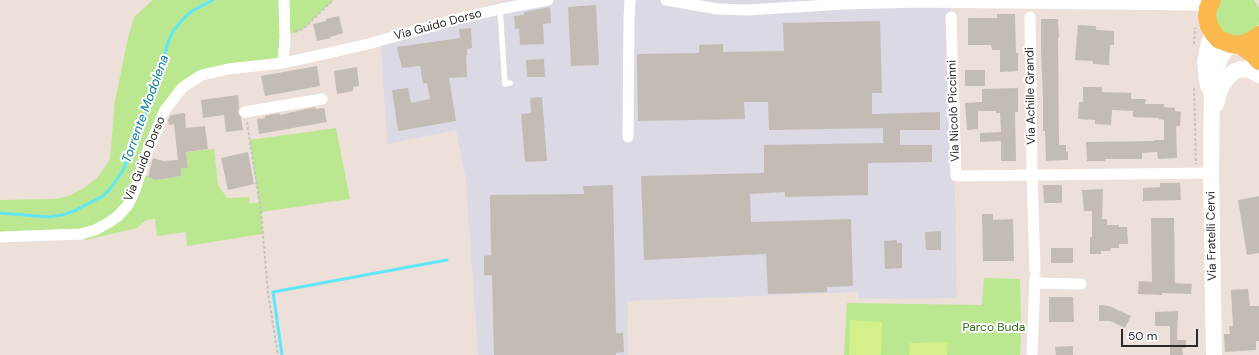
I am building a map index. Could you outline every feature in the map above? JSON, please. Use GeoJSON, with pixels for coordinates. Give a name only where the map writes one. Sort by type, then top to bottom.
{"type":"FeatureCollection","features":[{"type":"Feature","properties":{"kind":"main road"},"geometry":{"type":"LineString","coordinates":[[1210,4],[1207,17],[1209,26],[1218,39],[1253,54],[1259,61]]}},
{"type":"Feature","properties":{"kind":"main road","name":"Via Fratelli Cervi"},"geometry":{"type":"LineString","coordinates":[[1212,118],[1205,64],[1209,42],[1214,34]]}},
{"type":"Feature","properties":{"kind":"main road"},"geometry":{"type":"LineString","coordinates":[[1235,45],[1253,40],[1259,35]]}},
{"type":"Feature","properties":{"kind":"main road","name":"Via Fratelli Cervi"},"geometry":{"type":"LineString","coordinates":[[1214,355],[1211,173],[1212,79],[1222,56],[1235,45]]}},
{"type":"Feature","properties":{"kind":"main road","name":"Via Fratelli Cervi"},"geometry":{"type":"LineString","coordinates":[[1212,118],[1219,92],[1226,79],[1235,71],[1241,69],[1250,70],[1259,75]]}},
{"type":"Feature","properties":{"kind":"street"},"geometry":{"type":"LineString","coordinates":[[283,63],[285,37],[284,0]]}},
{"type":"Feature","properties":{"kind":"street","name":"Via Guido Dorso"},"geometry":{"type":"LineString","coordinates":[[0,237],[82,234],[96,230],[118,216],[128,205],[135,190],[165,110],[182,88],[202,75],[215,71],[283,63],[353,48],[457,19],[548,0]]}},
{"type":"Feature","properties":{"kind":"street"},"geometry":{"type":"LineString","coordinates":[[628,137],[630,0]]}},
{"type":"Feature","properties":{"kind":"street"},"geometry":{"type":"LineString","coordinates":[[666,0],[718,9],[747,10],[917,1],[1196,6],[1210,4]]}},
{"type":"Feature","properties":{"kind":"street","name":"Via Nicolò Piccinni"},"geometry":{"type":"LineString","coordinates":[[952,17],[956,176],[1211,173]]}},
{"type":"Feature","properties":{"kind":"street","name":"Via Achille Grandi"},"geometry":{"type":"LineString","coordinates":[[1030,17],[1032,175]]}},
{"type":"Feature","properties":{"kind":"street"},"geometry":{"type":"LineString","coordinates":[[246,116],[322,99]]}},
{"type":"Feature","properties":{"kind":"street"},"geometry":{"type":"LineString","coordinates":[[1032,175],[1035,277],[1032,355]]}},
{"type":"Feature","properties":{"kind":"street"},"geometry":{"type":"LineString","coordinates":[[1035,277],[1081,284]]}},
{"type":"Feature","properties":{"kind":"lane"},"geometry":{"type":"LineString","coordinates":[[500,9],[505,84],[510,83]]}},
{"type":"Feature","properties":{"kind":"path"},"geometry":{"type":"LineString","coordinates":[[285,37],[304,28],[333,0]]}},
{"type":"Feature","properties":{"kind":"path"},"geometry":{"type":"LineString","coordinates":[[246,116],[260,212],[268,293],[278,355]]}},
{"type":"Feature","properties":{"kind":"shaded area"},"geometry":{"type":"Polygon","coordinates":[[[510,0],[1030,0],[951,3],[957,298],[859,299],[858,292],[627,301],[628,355],[478,355],[466,179],[456,130],[387,144],[381,41],[459,13],[510,0]]]}},
{"type":"Feature","properties":{"kind":"green space"},"geometry":{"type":"Polygon","coordinates":[[[153,0],[333,0],[304,28],[285,37],[283,63],[215,71],[173,99],[140,173],[156,180],[181,176],[181,168],[188,167],[186,152],[214,149],[218,185],[227,198],[249,197],[249,203],[259,203],[250,140],[336,128],[350,199],[261,212],[262,234],[187,246],[186,232],[157,236],[155,219],[146,220],[137,228],[85,240],[81,234],[0,237],[0,200],[56,199],[69,196],[84,188],[97,178],[110,160],[115,101],[128,38],[134,17],[153,0]]]}},
{"type":"Feature","properties":{"kind":"green space"},"geometry":{"type":"Polygon","coordinates":[[[1221,0],[1254,0],[1259,8],[1259,23],[1256,29],[1244,37],[1224,34],[1215,21],[1217,5],[1221,0]]]}},
{"type":"Feature","properties":{"kind":"green space","name":"Parco Buda"},"geometry":{"type":"Polygon","coordinates":[[[984,278],[1020,279],[1020,355],[844,355],[847,303],[982,305],[984,278]]]}},
{"type":"Feature","properties":{"kind":"green space"},"geometry":{"type":"Polygon","coordinates":[[[850,320],[882,322],[881,355],[849,355],[850,320]]]}},
{"type":"Feature","properties":{"kind":"green space"},"geometry":{"type":"Polygon","coordinates":[[[948,342],[947,355],[909,355],[910,343],[948,342]]]}},
{"type":"Feature","properties":{"kind":"building"},"geometry":{"type":"Polygon","coordinates":[[[596,5],[599,65],[571,66],[568,7],[596,5]]]}},
{"type":"Feature","properties":{"kind":"building"},"geometry":{"type":"Polygon","coordinates":[[[550,7],[551,23],[543,24],[544,44],[520,45],[519,28],[515,29],[514,16],[524,15],[524,12],[550,7]]]}},
{"type":"Feature","properties":{"kind":"building"},"geometry":{"type":"Polygon","coordinates":[[[997,14],[1015,14],[1018,71],[1000,72],[1000,50],[992,50],[991,45],[968,45],[968,18],[997,18],[997,14]]]}},
{"type":"Feature","properties":{"kind":"building"},"geometry":{"type":"Polygon","coordinates":[[[339,16],[343,33],[330,37],[331,38],[317,41],[313,24],[339,16]]]}},
{"type":"Feature","properties":{"kind":"building"},"geometry":{"type":"Polygon","coordinates":[[[1041,19],[1058,19],[1059,145],[1066,145],[1068,160],[1046,161],[1045,131],[1043,131],[1041,19]]]}},
{"type":"Feature","properties":{"kind":"building"},"geometry":{"type":"Polygon","coordinates":[[[880,21],[882,93],[872,93],[872,114],[940,112],[940,130],[900,130],[900,145],[932,145],[932,162],[868,163],[868,195],[785,197],[785,192],[750,194],[751,222],[851,219],[853,286],[827,287],[827,292],[768,294],[766,254],[644,260],[641,176],[764,173],[764,145],[883,143],[883,128],[769,130],[768,102],[744,102],[745,119],[638,121],[637,54],[699,53],[699,45],[723,44],[723,52],[784,51],[783,23],[880,21]]]}},
{"type":"Feature","properties":{"kind":"building"},"geometry":{"type":"Polygon","coordinates":[[[1078,25],[1096,26],[1096,30],[1114,31],[1114,45],[1110,45],[1109,65],[1093,64],[1093,61],[1075,60],[1078,25]]]}},
{"type":"Feature","properties":{"kind":"building"},"geometry":{"type":"Polygon","coordinates":[[[471,28],[472,48],[467,49],[466,55],[467,77],[449,78],[456,121],[398,131],[392,90],[408,88],[411,103],[430,99],[427,83],[423,84],[420,66],[402,68],[397,47],[460,38],[459,29],[471,28]]]}},
{"type":"Feature","properties":{"kind":"building"},"geometry":{"type":"Polygon","coordinates":[[[544,59],[545,77],[527,77],[526,60],[544,59]]]}},
{"type":"Feature","properties":{"kind":"building"},"geometry":{"type":"Polygon","coordinates":[[[317,66],[320,86],[265,96],[261,76],[317,66]]]}},
{"type":"Feature","properties":{"kind":"building"},"geometry":{"type":"Polygon","coordinates":[[[357,67],[359,86],[353,87],[353,91],[337,94],[334,71],[357,67]]]}},
{"type":"Feature","properties":{"kind":"building"},"geometry":{"type":"Polygon","coordinates":[[[965,70],[985,70],[985,86],[965,86],[965,70]]]}},
{"type":"Feature","properties":{"kind":"building"},"geometry":{"type":"Polygon","coordinates":[[[1083,87],[1102,87],[1102,92],[1131,93],[1131,99],[1146,99],[1145,104],[1164,104],[1164,107],[1175,108],[1175,111],[1181,112],[1180,126],[1176,126],[1177,158],[1158,159],[1157,152],[1142,153],[1142,159],[1105,159],[1105,161],[1087,161],[1086,142],[1164,140],[1164,120],[1158,119],[1159,118],[1133,117],[1133,111],[1112,110],[1111,125],[1095,124],[1095,120],[1078,119],[1079,102],[1083,102],[1083,87]]]}},
{"type":"Feature","properties":{"kind":"building"},"geometry":{"type":"Polygon","coordinates":[[[1018,88],[1018,112],[1015,112],[1016,161],[1001,161],[1001,141],[980,142],[980,133],[1001,132],[1000,113],[996,113],[996,111],[978,111],[978,129],[967,130],[965,103],[982,102],[982,89],[1018,88]]]}},
{"type":"Feature","properties":{"kind":"building"},"geometry":{"type":"Polygon","coordinates":[[[238,95],[238,113],[241,117],[243,130],[226,132],[224,115],[203,118],[201,100],[238,95]]]}},
{"type":"Feature","properties":{"kind":"building"},"geometry":{"type":"Polygon","coordinates":[[[542,97],[547,161],[525,162],[521,114],[531,113],[530,98],[542,97]]]}},
{"type":"Feature","properties":{"kind":"building"},"geometry":{"type":"Polygon","coordinates":[[[315,107],[316,109],[324,108],[327,122],[259,134],[257,119],[279,113],[280,115],[315,107]]]}},
{"type":"Feature","properties":{"kind":"building"},"geometry":{"type":"Polygon","coordinates":[[[185,113],[186,128],[205,126],[208,149],[186,152],[188,168],[181,168],[181,176],[156,180],[148,177],[153,158],[163,161],[178,160],[174,124],[169,125],[168,120],[171,115],[185,113]]]}},
{"type":"Feature","properties":{"kind":"building"},"geometry":{"type":"Polygon","coordinates":[[[248,152],[254,184],[228,190],[221,158],[248,152]]]}},
{"type":"Feature","properties":{"kind":"building"},"geometry":{"type":"Polygon","coordinates":[[[1160,183],[1180,183],[1181,200],[1143,201],[1143,188],[1160,187],[1160,183]]]}},
{"type":"Feature","properties":{"kind":"building"},"geometry":{"type":"Polygon","coordinates":[[[613,185],[616,333],[623,333],[624,352],[616,353],[616,355],[494,355],[492,275],[484,275],[484,256],[491,255],[490,195],[584,194],[583,186],[613,185]]]}},
{"type":"Feature","properties":{"kind":"building"},"geometry":{"type":"Polygon","coordinates":[[[1043,185],[1062,185],[1062,203],[1044,203],[1043,185]]]}},
{"type":"Feature","properties":{"kind":"building"},"geometry":{"type":"Polygon","coordinates":[[[1103,189],[1102,219],[1107,219],[1107,225],[1127,227],[1128,244],[1119,244],[1119,248],[1111,248],[1110,251],[1101,251],[1101,254],[1090,254],[1090,237],[1092,237],[1092,211],[1084,211],[1082,190],[1103,189]]]}},
{"type":"Feature","properties":{"kind":"building"},"geometry":{"type":"Polygon","coordinates":[[[1259,196],[1259,253],[1247,255],[1238,200],[1259,196]]]}},
{"type":"Feature","properties":{"kind":"building"},"geometry":{"type":"Polygon","coordinates":[[[982,214],[993,214],[993,220],[1013,219],[1014,261],[983,261],[982,214]]]}},
{"type":"Feature","properties":{"kind":"building"},"geometry":{"type":"Polygon","coordinates":[[[1151,218],[1174,218],[1175,283],[1192,284],[1191,294],[1138,294],[1139,281],[1152,282],[1151,218]]]}},
{"type":"Feature","properties":{"kind":"building"},"geometry":{"type":"Polygon","coordinates":[[[941,231],[941,250],[926,250],[925,232],[941,231]]]}},
{"type":"Feature","properties":{"kind":"building"},"geometry":{"type":"Polygon","coordinates":[[[897,240],[897,243],[902,243],[902,268],[885,269],[884,241],[897,240]]]}},
{"type":"Feature","properties":{"kind":"building"},"geometry":{"type":"Polygon","coordinates":[[[1051,248],[1073,248],[1073,263],[1051,263],[1051,248]]]}},
{"type":"Feature","properties":{"kind":"building"},"geometry":{"type":"Polygon","coordinates":[[[1248,289],[1250,306],[1259,306],[1259,341],[1256,341],[1256,350],[1225,352],[1224,334],[1230,334],[1229,326],[1233,326],[1231,290],[1248,289]]]}},
{"type":"Feature","properties":{"kind":"building"},"geometry":{"type":"Polygon","coordinates":[[[1049,297],[1073,297],[1074,322],[1049,322],[1049,297]]]}},
{"type":"Feature","properties":{"kind":"building"},"geometry":{"type":"Polygon","coordinates":[[[1099,305],[1109,306],[1131,316],[1125,328],[1110,321],[1099,321],[1099,305]]]}},
{"type":"Feature","properties":{"kind":"building"},"geometry":{"type":"Polygon","coordinates":[[[1178,311],[1177,340],[1186,340],[1186,348],[1182,348],[1183,355],[1170,355],[1170,326],[1155,326],[1155,312],[1178,311]]]}},
{"type":"Feature","properties":{"kind":"building"},"geometry":{"type":"Polygon","coordinates":[[[1073,346],[1073,355],[1056,355],[1055,347],[1073,346]]]}},
{"type":"Feature","properties":{"kind":"waterway","name":"Torrente Modolena"},"geometry":{"type":"LineString","coordinates":[[0,213],[49,217],[62,215],[74,211],[103,196],[110,189],[124,169],[137,132],[153,97],[168,42],[173,31],[192,11],[213,0]]}},
{"type":"Feature","properties":{"kind":"waterway"},"geometry":{"type":"LineString","coordinates":[[282,355],[273,292],[447,260]]}}]}
